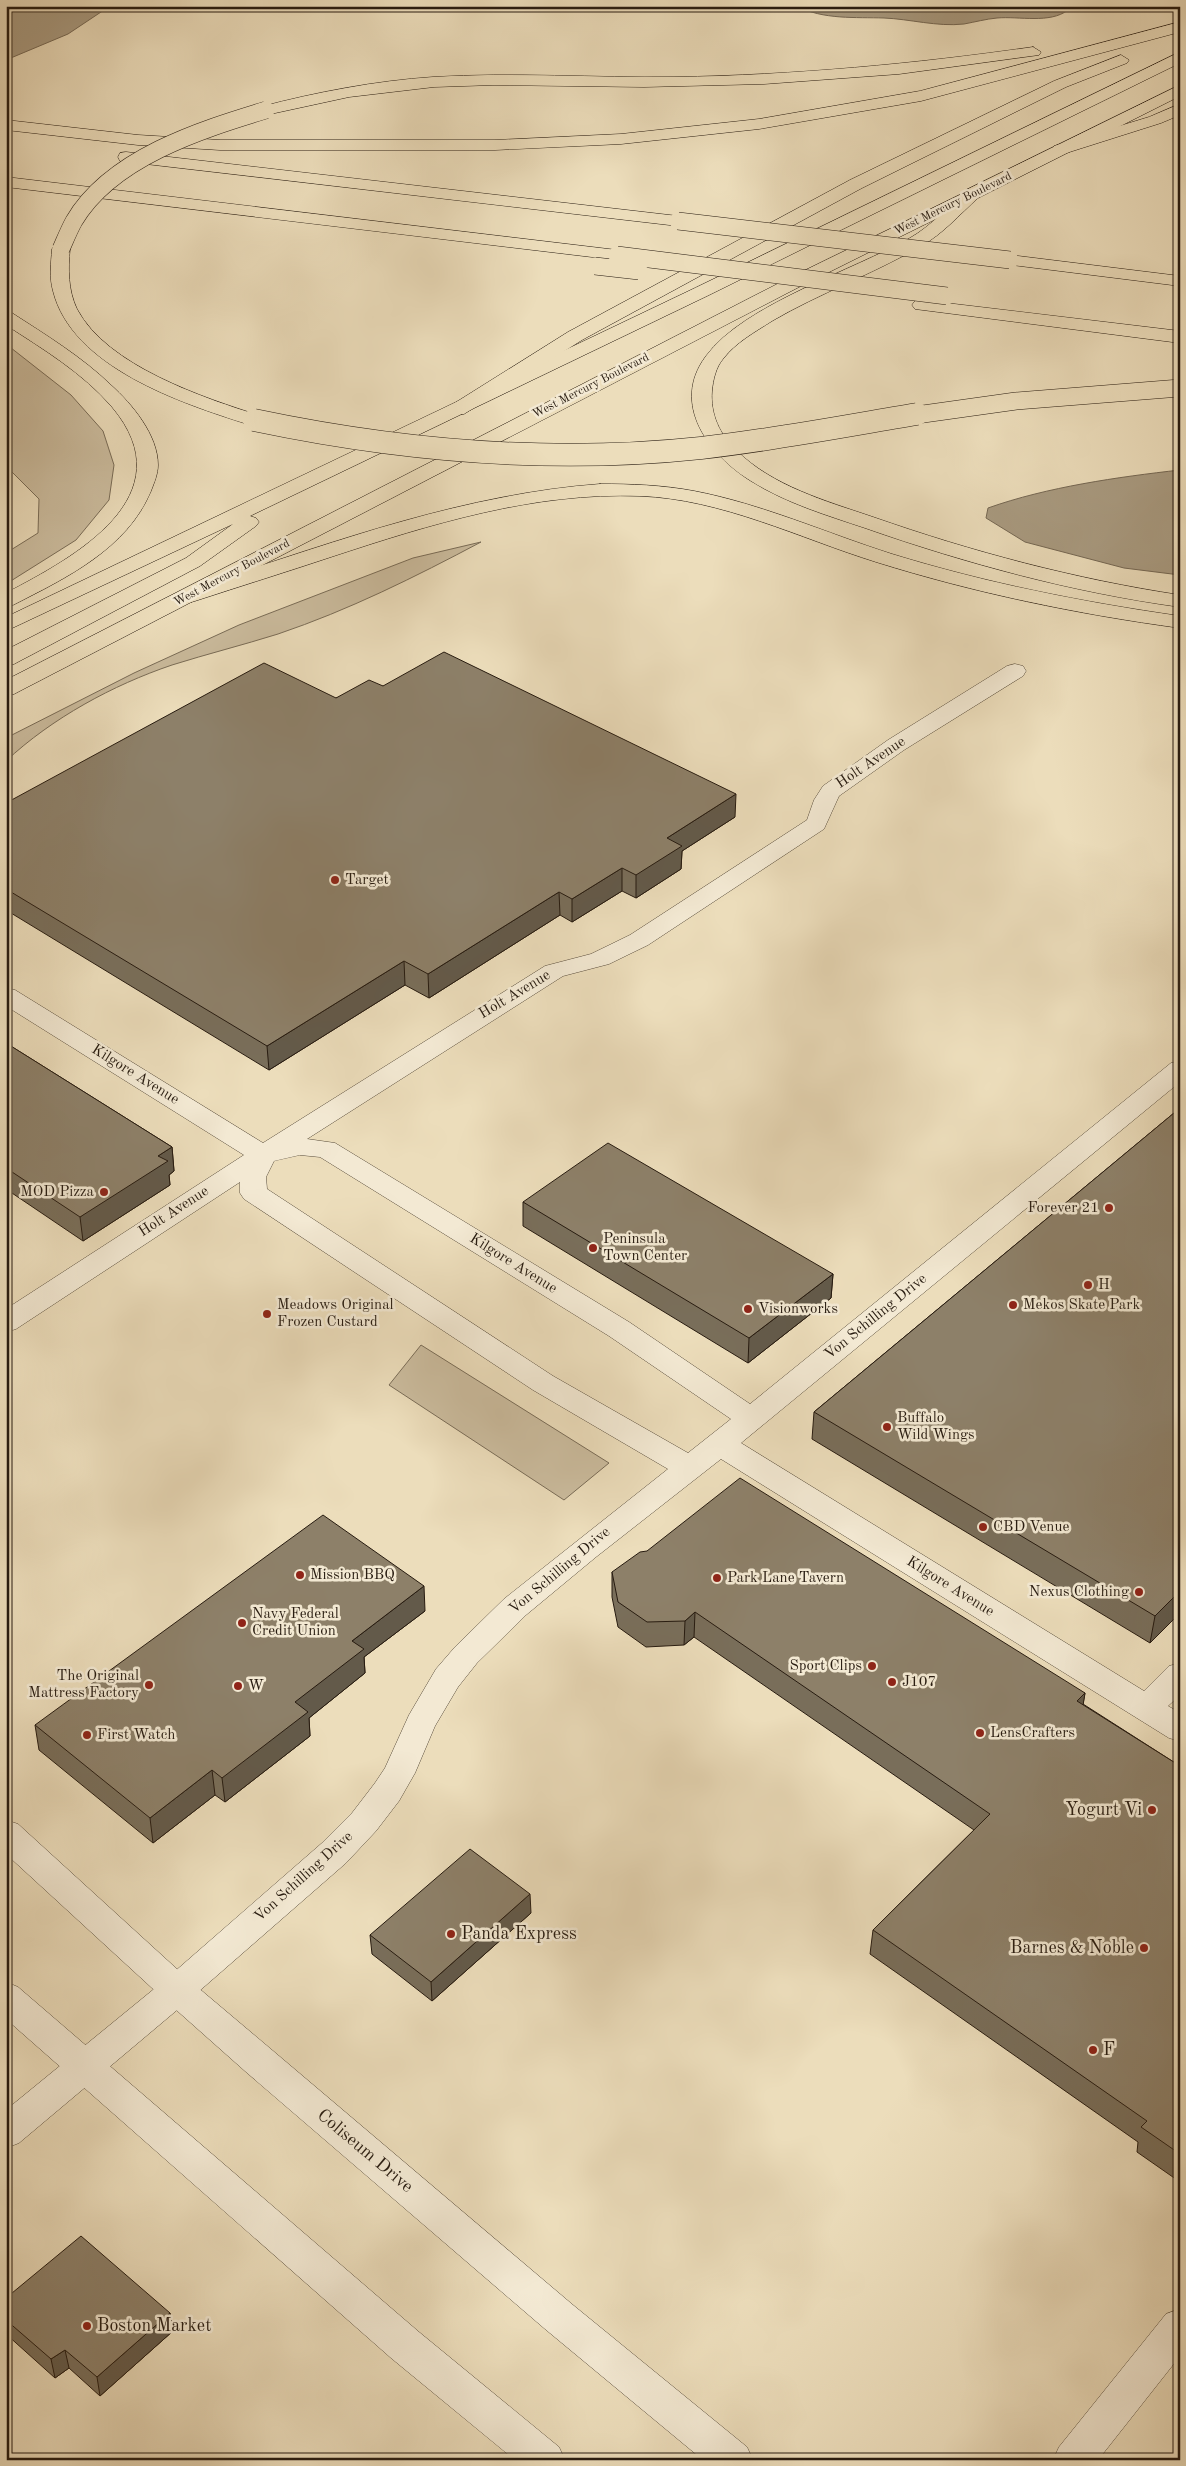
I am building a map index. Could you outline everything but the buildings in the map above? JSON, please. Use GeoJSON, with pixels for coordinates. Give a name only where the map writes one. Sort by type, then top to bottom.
{"type":"FeatureCollection","features":[{"type":"Feature","properties":{"kind":"main road"},"geometry":{"type":"LineString","coordinates":[[1180,20],[1106,39],[1056,48],[893,70],[730,81],[492,80],[434,82],[337,94],[266,110],[192,135],[129,168],[108,183],[76,217],[61,249],[58,274],[64,300],[77,324],[117,361],[175,393],[254,420],[310,432],[368,442],[450,451],[551,456],[609,455],[715,447],[975,405],[1180,388]]}},
{"type":"Feature","properties":{"kind":"main road"},"geometry":{"type":"LineString","coordinates":[[6,125],[138,140],[220,145],[495,145],[622,140],[759,124],[921,96],[1180,27]]}},
{"type":"Feature","properties":{"kind":"main road"},"geometry":{"type":"LineString","coordinates":[[457,410],[575,336],[856,184],[1060,84],[1134,55],[1180,43]]}},
{"type":"Feature","properties":{"kind":"main road"},"geometry":{"type":"LineString","coordinates":[[6,625],[457,410],[1180,57]]}},
{"type":"Feature","properties":{"kind":"main road","name":"West Mercury Boulevard"},"geometry":{"type":"LineString","coordinates":[[6,690],[188,597],[344,513],[766,296],[1180,90]]}},
{"type":"Feature","properties":{"kind":"main road"},"geometry":{"type":"LineString","coordinates":[[1060,150],[1156,120],[1180,109]]}},
{"type":"Feature","properties":{"kind":"main road"},"geometry":{"type":"LineString","coordinates":[[105,154],[1180,279]]}},
{"type":"Feature","properties":{"kind":"main road"},"geometry":{"type":"LineString","coordinates":[[6,182],[1180,324]]}},
{"type":"Feature","properties":{"kind":"main road"},"geometry":{"type":"LineString","coordinates":[[972,194],[917,242],[754,324],[729,342],[714,357],[704,380],[701,402],[706,422],[718,442],[745,467],[793,495],[820,506],[888,530],[1010,566],[1100,587],[1180,601]]}},
{"type":"Feature","properties":{"kind":"main road"},"geometry":{"type":"LineString","coordinates":[[462,237],[596,266],[1180,337]]}},
{"type":"Feature","properties":{"kind":"main road"},"geometry":{"type":"LineString","coordinates":[[6,317],[64,357],[106,390],[128,416],[143,440],[148,466],[134,507],[101,543],[72,565],[6,601]]}},
{"type":"Feature","properties":{"kind":"main road"},"geometry":{"type":"LineString","coordinates":[[6,659],[193,562],[311,478]]}},
{"type":"Feature","properties":{"kind":"main road"},"geometry":{"type":"LineString","coordinates":[[188,597],[398,528],[491,503],[563,492],[641,490],[710,499],[741,508],[844,545],[926,570],[1006,590],[1180,622]]}},
{"type":"Feature","properties":{"kind":"street","name":"Holt Avenue"},"geometry":{"type":"LineString","coordinates":[[6,1322],[263,1155],[554,971],[600,959],[639,940],[816,824],[823,813],[823,800],[830,790],[896,745],[1015,671]]}},
{"type":"Feature","properties":{"kind":"street","name":"Kilgore Avenue"},"geometry":{"type":"LineString","coordinates":[[6,995],[263,1155],[300,1147],[326,1149],[619,1329],[751,1419]]}},
{"type":"Feature","properties":{"kind":"street","name":"Von Schilling Drive"},"geometry":{"type":"LineString","coordinates":[[6,2132],[177,1990],[334,1853],[364,1822],[387,1792],[399,1772],[433,1700],[447,1678],[515,1607],[751,1419],[1180,1069]]}},
{"type":"Feature","properties":{"kind":"street"},"geometry":{"type":"LineString","coordinates":[[263,1155],[252,1177],[254,1193],[543,1383],[690,1468]]}},
{"type":"Feature","properties":{"kind":"street","name":"Kilgore Avenue"},"geometry":{"type":"LineString","coordinates":[[720,1444],[1180,1728]]}},
{"type":"Feature","properties":{"kind":"street"},"geometry":{"type":"LineString","coordinates":[[1146,1708],[1180,1675]]}},
{"type":"Feature","properties":{"kind":"street","name":"Coliseum Drive"},"geometry":{"type":"LineString","coordinates":[[6,1832],[177,1990],[559,2317],[732,2460]]}},
{"type":"Feature","properties":{"kind":"street"},"geometry":{"type":"LineString","coordinates":[[6,1997],[405,2345],[545,2460]]}},
{"type":"Feature","properties":{"kind":"street"},"geometry":{"type":"LineString","coordinates":[[1073,2460],[1180,2326]]}},
{"type":"Feature","properties":{"kind":"shaded area"},"geometry":{"type":"Polygon","coordinates":[[[6,6],[110,6],[68,34],[6,60],[6,6]]]}},
{"type":"Feature","properties":{"kind":"shaded area"},"geometry":{"type":"Polygon","coordinates":[[[797,6],[988,6],[1068,10],[1052,17],[997,18],[954,25],[884,18],[829,16],[797,6]]]}},
{"type":"Feature","properties":{"kind":"shaded area"},"geometry":{"type":"Polygon","coordinates":[[[6,344],[71,395],[103,431],[114,465],[109,500],[76,540],[6,584],[6,553],[38,533],[39,499],[6,466],[6,344]]]}},
{"type":"Feature","properties":{"kind":"shaded area"},"geometry":{"type":"Polygon","coordinates":[[[1180,470],[1180,575],[1124,568],[1025,542],[986,518],[988,508],[1034,494],[1132,476],[1180,470]]]}},
{"type":"Feature","properties":{"kind":"shaded area"},"geometry":{"type":"Polygon","coordinates":[[[481,542],[356,604],[304,625],[172,665],[128,682],[63,717],[24,745],[6,761],[6,738],[134,673],[239,625],[413,558],[481,542]]]}},
{"type":"Feature","properties":{"kind":"shaded area"},"geometry":{"type":"Polygon","coordinates":[[[421,1345],[609,1463],[564,1500],[389,1385],[421,1345]]]}},
{"type":"Feature","properties":{"kind":"place","name":"Target"},"geometry":{"type":"Point","coordinates":[335,880]}},
{"type":"Feature","properties":{"kind":"place","name":"MOD Pizza"},"geometry":{"type":"Point","coordinates":[104,1192]}},
{"type":"Feature","properties":{"kind":"place","name":"Forever 21"},"geometry":{"type":"Point","coordinates":[1109,1208]}},
{"type":"Feature","properties":{"kind":"place","name":"Peninsula Town Center"},"geometry":{"type":"Point","coordinates":[593,1248]}},
{"type":"Feature","properties":{"kind":"place","name":"H"},"geometry":{"type":"Point","coordinates":[1088,1285]}},
{"type":"Feature","properties":{"kind":"place","name":"Mekos Skate Park"},"geometry":{"type":"Point","coordinates":[1013,1305]}},
{"type":"Feature","properties":{"kind":"place","name":"Visionworks"},"geometry":{"type":"Point","coordinates":[748,1309]}},
{"type":"Feature","properties":{"kind":"place","name":"Meadows Original Frozen Custard"},"geometry":{"type":"Point","coordinates":[267,1314]}},
{"type":"Feature","properties":{"kind":"place","name":"Buffalo Wild Wings"},"geometry":{"type":"Point","coordinates":[887,1427]}},
{"type":"Feature","properties":{"kind":"place","name":"CBD Venue"},"geometry":{"type":"Point","coordinates":[983,1527]}},
{"type":"Feature","properties":{"kind":"place","name":"Mission BBQ"},"geometry":{"type":"Point","coordinates":[300,1575]}},
{"type":"Feature","properties":{"kind":"place","name":"Park Lane Tavern"},"geometry":{"type":"Point","coordinates":[717,1578]}},
{"type":"Feature","properties":{"kind":"place","name":"Nexus Clothing"},"geometry":{"type":"Point","coordinates":[1139,1592]}},
{"type":"Feature","properties":{"kind":"place","name":"Navy Federal Credit Union"},"geometry":{"type":"Point","coordinates":[242,1623]}},
{"type":"Feature","properties":{"kind":"place","name":"Sport Clips"},"geometry":{"type":"Point","coordinates":[872,1666]}},
{"type":"Feature","properties":{"kind":"place","name":"J107"},"geometry":{"type":"Point","coordinates":[892,1682]}},
{"type":"Feature","properties":{"kind":"place","name":"The Original Mattress Factory"},"geometry":{"type":"Point","coordinates":[149,1685]}},
{"type":"Feature","properties":{"kind":"place","name":"W"},"geometry":{"type":"Point","coordinates":[238,1686]}},
{"type":"Feature","properties":{"kind":"place","name":"LensCrafters"},"geometry":{"type":"Point","coordinates":[980,1733]}},
{"type":"Feature","properties":{"kind":"place","name":"First Watch"},"geometry":{"type":"Point","coordinates":[87,1735]}},
{"type":"Feature","properties":{"kind":"place","name":"Yogurt Vi"},"geometry":{"type":"Point","coordinates":[1152,1810]}},
{"type":"Feature","properties":{"kind":"place","name":"Panda Express"},"geometry":{"type":"Point","coordinates":[451,1934]}},
{"type":"Feature","properties":{"kind":"place","name":"Barnes & Noble"},"geometry":{"type":"Point","coordinates":[1144,1948]}},
{"type":"Feature","properties":{"kind":"place","name":"F"},"geometry":{"type":"Point","coordinates":[1093,2050]}},
{"type":"Feature","properties":{"kind":"place","name":"Boston Market"},"geometry":{"type":"Point","coordinates":[87,2326]}}]}
